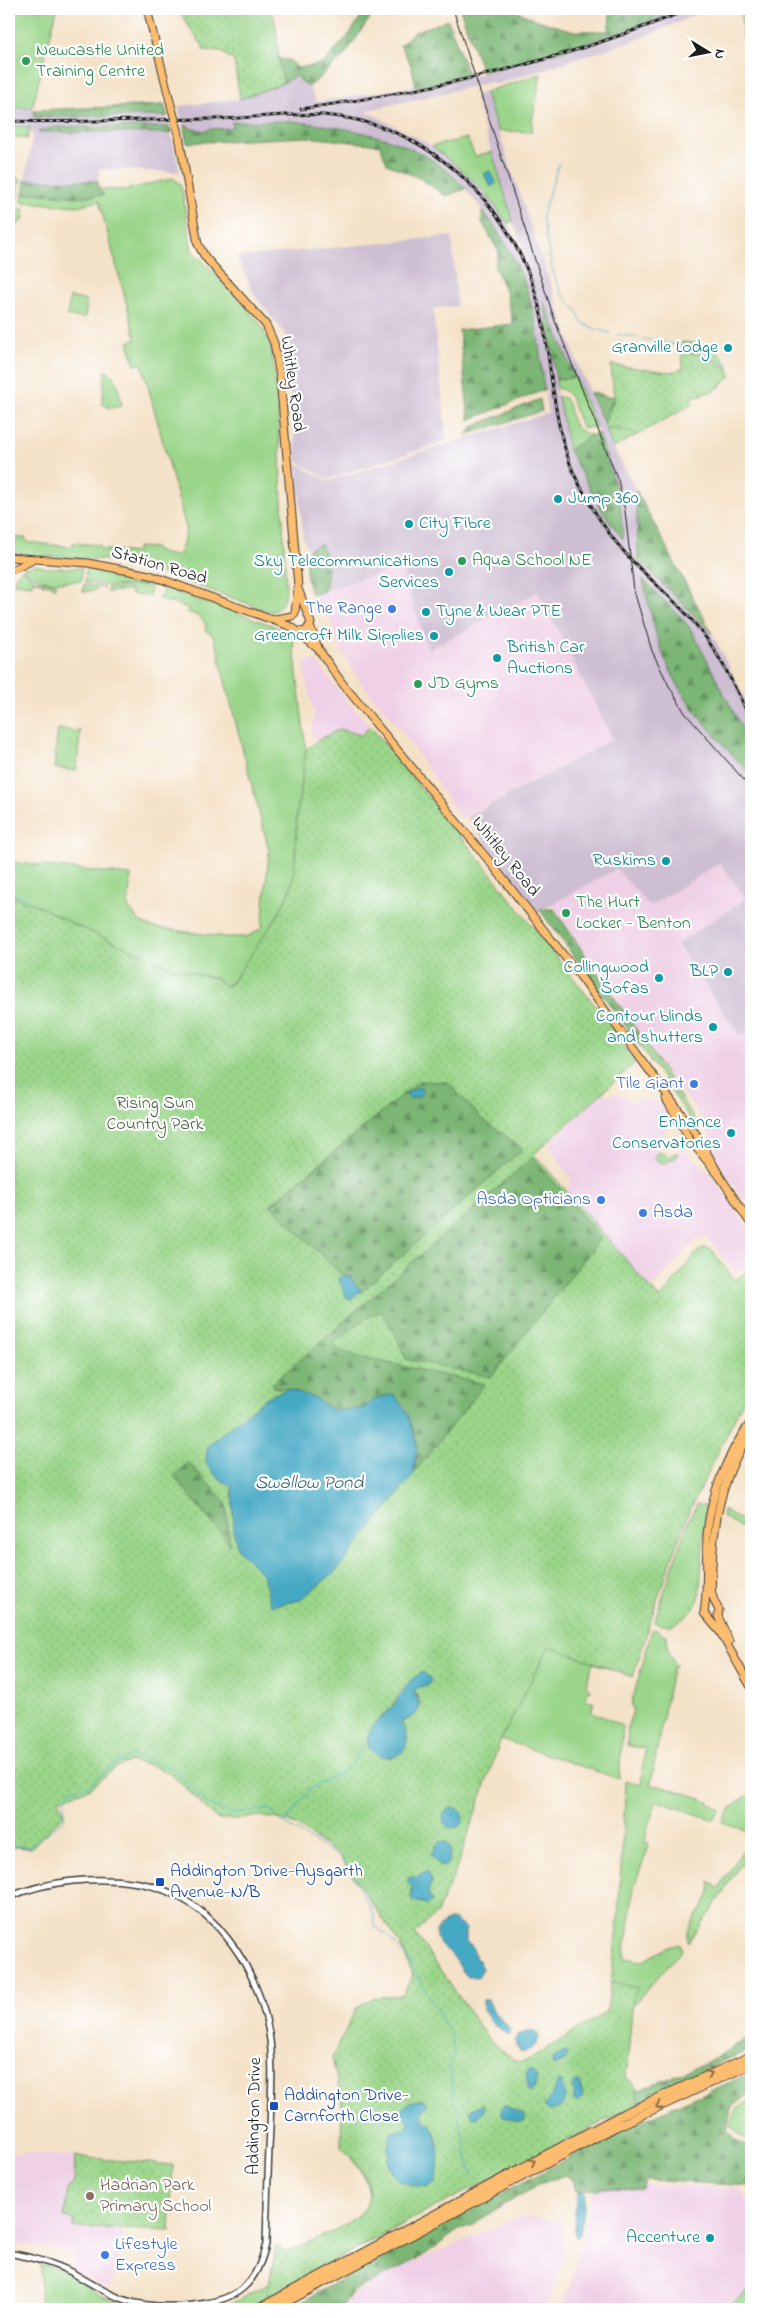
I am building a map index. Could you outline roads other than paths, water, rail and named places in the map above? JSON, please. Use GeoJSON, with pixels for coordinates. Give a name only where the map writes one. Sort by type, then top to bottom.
{"type":"FeatureCollection","features":[{"type":"Feature","properties":{"kind":"highway"},"geometry":{"type":"LineString","coordinates":[[258,2309],[622,2114],[751,2056]]}},
{"type":"Feature","properties":{"kind":"highway"},"geometry":{"type":"LineString","coordinates":[[273,2309],[615,2127],[751,2064]]}},
{"type":"Feature","properties":{"kind":"main road","name":"Whitley Road"},"geometry":{"type":"LineString","coordinates":[[147,9],[178,130],[194,232],[198,244],[205,257],[262,319],[274,343],[280,377],[298,586],[306,612]]}},
{"type":"Feature","properties":{"kind":"main road","name":"Station Road"},"geometry":{"type":"LineString","coordinates":[[9,557],[88,563],[144,574],[272,619],[295,629]]}},
{"type":"Feature","properties":{"kind":"main road"},"geometry":{"type":"LineString","coordinates":[[9,557],[14,561],[11,571]]}},
{"type":"Feature","properties":{"kind":"main road","name":"Station Road"},"geometry":{"type":"LineString","coordinates":[[11,571],[33,560]]}},
{"type":"Feature","properties":{"kind":"main road","name":"Whitley Road"},"geometry":{"type":"LineString","coordinates":[[293,614],[298,586]]}},
{"type":"Feature","properties":{"kind":"main road"},"geometry":{"type":"LineString","coordinates":[[306,612],[310,617],[310,626],[306,631],[295,629],[293,614],[306,612]]}},
{"type":"Feature","properties":{"kind":"main road","name":"Station Road"},"geometry":{"type":"LineString","coordinates":[[272,619],[293,614]]}},
{"type":"Feature","properties":{"kind":"main road","name":"Whitley Road"},"geometry":{"type":"LineString","coordinates":[[310,626],[319,650]]}},
{"type":"Feature","properties":{"kind":"main road","name":"Whitley Road"},"geometry":{"type":"LineString","coordinates":[[295,629],[319,650],[352,696],[490,862],[580,976],[662,1088],[691,1133],[690,1140]]}},
{"type":"Feature","properties":{"kind":"main road","name":"Whitley Road"},"geometry":{"type":"LineString","coordinates":[[662,1088],[690,1140],[718,1175]]}},
{"type":"Feature","properties":{"kind":"main road","name":"Whitley Road"},"geometry":{"type":"LineString","coordinates":[[670,1100],[696,1134],[696,1140],[751,1224]]}},
{"type":"Feature","properties":{"kind":"main road"},"geometry":{"type":"LineString","coordinates":[[751,1422],[726,1463],[712,1504],[707,1533],[704,1615],[720,1632],[751,1687]]}},
{"type":"Feature","properties":{"kind":"main road"},"geometry":{"type":"LineString","coordinates":[[751,1432],[727,1476],[717,1512],[713,1539],[711,1592],[715,1605],[719,1610],[718,1616],[738,1661],[751,1682]]}},
{"type":"Feature","properties":{"kind":"main road"},"geometry":{"type":"LineString","coordinates":[[705,1608],[708,1605],[715,1605]]}},
{"type":"Feature","properties":{"kind":"main road"},"geometry":{"type":"LineString","coordinates":[[708,1619],[714,1620],[718,1616]]}},
{"type":"Feature","properties":{"kind":"street","name":"Addington Drive"},"geometry":{"type":"LineString","coordinates":[[9,1897],[52,1883],[126,1881],[164,1890],[200,1909],[230,1942],[256,1988],[268,2031],[272,2076],[266,2244],[259,2268],[242,2288],[232,2295],[179,2306],[143,2304],[103,2292],[58,2266],[9,2253]]}},
{"type":"Feature","properties":{"kind":"water"},"geometry":{"type":"Polygon","coordinates":[[[490,171],[496,183],[491,187],[484,174],[490,171]]]}},
{"type":"Feature","properties":{"kind":"water"},"geometry":{"type":"Polygon","coordinates":[[[417,1087],[422,1089],[422,1095],[409,1099],[406,1094],[417,1087]]]}},
{"type":"Feature","properties":{"kind":"water"},"geometry":{"type":"Polygon","coordinates":[[[348,1275],[361,1290],[351,1299],[346,1297],[339,1280],[342,1276],[348,1275]]]}},
{"type":"Feature","properties":{"kind":"water","name":"Swallow Pond"},"geometry":{"type":"Polygon","coordinates":[[[288,1389],[315,1398],[334,1411],[364,1408],[376,1398],[394,1394],[409,1416],[417,1444],[414,1474],[335,1572],[300,1600],[271,1606],[263,1575],[238,1550],[234,1532],[232,1487],[216,1476],[206,1463],[207,1446],[267,1397],[288,1389]]]}},
{"type":"Feature","properties":{"kind":"water"},"geometry":{"type":"Polygon","coordinates":[[[423,1672],[431,1679],[429,1684],[414,1689],[419,1700],[419,1709],[414,1716],[402,1722],[407,1737],[405,1748],[399,1754],[392,1756],[378,1755],[368,1744],[370,1731],[393,1706],[412,1679],[423,1672]]]}},
{"type":"Feature","properties":{"kind":"water"},"geometry":{"type":"Polygon","coordinates":[[[453,1808],[460,1811],[463,1818],[460,1825],[453,1828],[446,1825],[443,1818],[446,1811],[453,1808]]]}},
{"type":"Feature","properties":{"kind":"water"},"geometry":{"type":"Polygon","coordinates":[[[441,1841],[446,1842],[451,1848],[448,1863],[443,1866],[439,1865],[431,1855],[437,1844],[441,1841]]]}},
{"type":"Feature","properties":{"kind":"water"},"geometry":{"type":"Polygon","coordinates":[[[428,1872],[432,1881],[428,1893],[432,1901],[427,1904],[413,1901],[411,1898],[412,1888],[407,1880],[410,1877],[418,1877],[428,1872]]]}},
{"type":"Feature","properties":{"kind":"water"},"geometry":{"type":"Polygon","coordinates":[[[453,1919],[466,1929],[466,1943],[472,1946],[476,1959],[479,1960],[483,1969],[478,1977],[468,1977],[452,1955],[436,1939],[436,1931],[439,1927],[453,1919]]]}},
{"type":"Feature","properties":{"kind":"water"},"geometry":{"type":"Polygon","coordinates":[[[483,2000],[488,2000],[494,2012],[510,2028],[508,2035],[491,2022],[483,2009],[483,2000]]]}},
{"type":"Feature","properties":{"kind":"water"},"geometry":{"type":"Polygon","coordinates":[[[529,2031],[538,2033],[539,2037],[534,2047],[523,2053],[519,2050],[515,2039],[518,2035],[529,2031]]]}},
{"type":"Feature","properties":{"kind":"water"},"geometry":{"type":"Polygon","coordinates":[[[564,2052],[568,2054],[565,2061],[553,2066],[552,2059],[564,2052]]]}},
{"type":"Feature","properties":{"kind":"water"},"geometry":{"type":"Polygon","coordinates":[[[529,2070],[533,2071],[537,2077],[534,2089],[531,2092],[526,2074],[529,2070]]]}},
{"type":"Feature","properties":{"kind":"water"},"geometry":{"type":"Polygon","coordinates":[[[557,2081],[562,2082],[565,2098],[561,2108],[549,2111],[544,2106],[554,2093],[557,2081]]]}},
{"type":"Feature","properties":{"kind":"water"},"geometry":{"type":"Polygon","coordinates":[[[577,2081],[580,2083],[583,2097],[577,2102],[573,2099],[575,2092],[571,2087],[577,2081]]]}},
{"type":"Feature","properties":{"kind":"water"},"geometry":{"type":"Polygon","coordinates":[[[423,2099],[428,2103],[422,2113],[424,2120],[430,2124],[434,2131],[439,2158],[436,2183],[427,2187],[400,2181],[392,2172],[388,2159],[388,2145],[391,2133],[406,2128],[410,2121],[403,2118],[399,2112],[404,2106],[423,2099]]]}},
{"type":"Feature","properties":{"kind":"water"},"geometry":{"type":"Polygon","coordinates":[[[482,2104],[485,2106],[484,2110],[476,2118],[472,2117],[470,2110],[482,2104]]]}},
{"type":"Feature","properties":{"kind":"water"},"geometry":{"type":"Polygon","coordinates":[[[504,2105],[525,2115],[525,2120],[517,2122],[503,2116],[501,2110],[504,2105]]]}},
{"type":"Feature","properties":{"kind":"water"},"geometry":{"type":"Polygon","coordinates":[[[578,2192],[584,2192],[585,2194],[580,2235],[577,2238],[574,2216],[578,2192]]]}},
{"type":"Feature","properties":{"kind":"waterway"},"geometry":{"type":"LineString","coordinates":[[559,163],[542,216],[552,269],[561,293],[577,311],[581,322],[595,329],[610,333]]}},
{"type":"Feature","properties":{"kind":"waterway"},"geometry":{"type":"LineString","coordinates":[[617,334],[704,350],[723,361],[728,371]]}},
{"type":"Feature","properties":{"kind":"waterway"},"geometry":{"type":"LineString","coordinates":[[9,893],[29,899]]}},
{"type":"Feature","properties":{"kind":"waterway"},"geometry":{"type":"LineString","coordinates":[[286,1822],[310,1789],[348,1768],[364,1746],[368,1744]]}},
{"type":"Feature","properties":{"kind":"waterway"},"geometry":{"type":"LineString","coordinates":[[9,1845],[30,1847],[64,1819],[64,1801],[70,1790],[88,1786],[114,1764],[133,1755],[173,1768],[204,1801],[218,1809],[231,1813],[270,1809],[279,1820],[343,1859],[372,1910],[375,1926],[388,1936],[408,1959],[451,2035],[454,2054],[449,2064],[455,2103],[472,2176]]}},
{"type":"Feature","properties":{"kind":"tram line"},"geometry":{"type":"LineString","coordinates":[[453,9],[555,321],[618,480],[625,511],[634,591],[652,651],[685,713],[751,788]]}},
{"type":"Feature","properties":{"kind":"railway"},"geometry":{"type":"LineString","coordinates":[[301,109],[450,83],[546,59],[641,28],[689,9]]}},
{"type":"Feature","properties":{"kind":"railway"},"geometry":{"type":"LineString","coordinates":[[9,121],[60,122],[213,119],[296,114],[324,115],[358,120],[390,131],[420,145],[448,164],[473,187],[494,213],[513,241],[528,272],[543,322],[559,426],[575,476],[586,497],[604,527],[618,545],[679,606],[705,636],[726,671],[751,720]]}},
{"type":"Feature","properties":{"kind":"place","name":"Newcastle United Training Centre"},"geometry":{"type":"Point","coordinates":[26,61]}},
{"type":"Feature","properties":{"kind":"place","name":"Granville Lodge"},"geometry":{"type":"Point","coordinates":[728,348]}},
{"type":"Feature","properties":{"kind":"place","name":"Jump 360"},"geometry":{"type":"Point","coordinates":[558,499]}},
{"type":"Feature","properties":{"kind":"place","name":"City Fibre"},"geometry":{"type":"Point","coordinates":[409,524]}},
{"type":"Feature","properties":{"kind":"place","name":"Aqua School NE"},"geometry":{"type":"Point","coordinates":[462,561]}},
{"type":"Feature","properties":{"kind":"place","name":"Sky Telecommunications Services"},"geometry":{"type":"Point","coordinates":[449,572]}},
{"type":"Feature","properties":{"kind":"place","name":"The Range"},"geometry":{"type":"Point","coordinates":[392,609]}},
{"type":"Feature","properties":{"kind":"place","name":"Tyne & Wear PTE"},"geometry":{"type":"Point","coordinates":[426,612]}},
{"type":"Feature","properties":{"kind":"place","name":"Greencroft Milk Sipplies"},"geometry":{"type":"Point","coordinates":[434,636]}},
{"type":"Feature","properties":{"kind":"place","name":"British Car Auctions"},"geometry":{"type":"Point","coordinates":[497,658]}},
{"type":"Feature","properties":{"kind":"place","name":"JD Gyms"},"geometry":{"type":"Point","coordinates":[418,684]}},
{"type":"Feature","properties":{"kind":"place","name":"Ruskims"},"geometry":{"type":"Point","coordinates":[666,861]}},
{"type":"Feature","properties":{"kind":"place","name":"The Hurt Locker - Benton"},"geometry":{"type":"Point","coordinates":[566,913]}},
{"type":"Feature","properties":{"kind":"place","name":"BLP"},"geometry":{"type":"Point","coordinates":[728,972]}},
{"type":"Feature","properties":{"kind":"place","name":"Collingwood Sofas"},"geometry":{"type":"Point","coordinates":[659,978]}},
{"type":"Feature","properties":{"kind":"place","name":"Contour blinds and shutters"},"geometry":{"type":"Point","coordinates":[713,1027]}},
{"type":"Feature","properties":{"kind":"place","name":"Tile Giant"},"geometry":{"type":"Point","coordinates":[694,1084]}},
{"type":"Feature","properties":{"kind":"place","name":"Enhance Conservatories"},"geometry":{"type":"Point","coordinates":[731,1133]}},
{"type":"Feature","properties":{"kind":"place","name":"Asda Opticians"},"geometry":{"type":"Point","coordinates":[601,1200]}},
{"type":"Feature","properties":{"kind":"place","name":"Asda"},"geometry":{"type":"Point","coordinates":[643,1213]}},
{"type":"Feature","properties":{"kind":"place","name":"Addington Drive-Aysgarth Avenue-N/B"},"geometry":{"type":"Point","coordinates":[160,1882]}},
{"type":"Feature","properties":{"kind":"place","name":"Addington Drive- Carnforth Close"},"geometry":{"type":"Point","coordinates":[274,2106]}},
{"type":"Feature","properties":{"kind":"place","name":"Hadrian Park Primary School"},"geometry":{"type":"Point","coordinates":[90,2196]}},
{"type":"Feature","properties":{"kind":"place","name":"Accenture"},"geometry":{"type":"Point","coordinates":[710,2238]}},
{"type":"Feature","properties":{"kind":"place","name":"Lifestyle Express"},"geometry":{"type":"Point","coordinates":[105,2255]}},
{"type":"Feature","properties":{"kind":"park label","name":"Rising Sun Country Park"},"geometry":{"type":"Point","coordinates":[155,1114]}}]}
